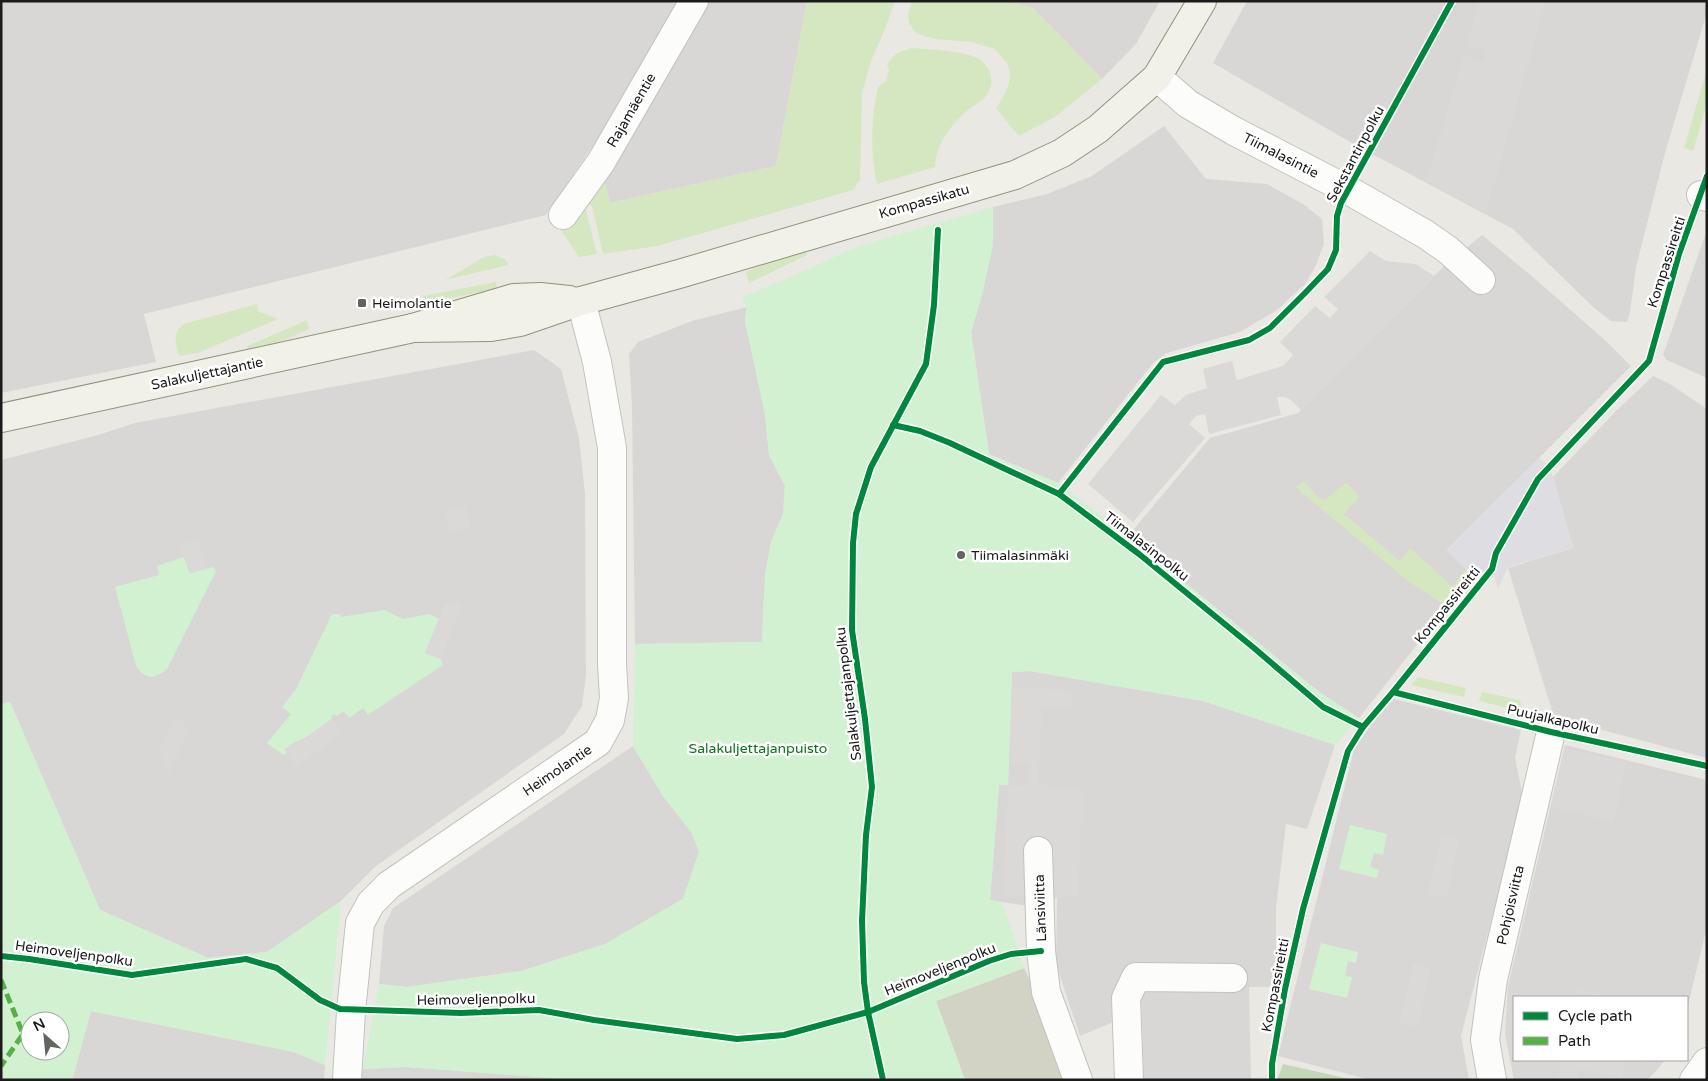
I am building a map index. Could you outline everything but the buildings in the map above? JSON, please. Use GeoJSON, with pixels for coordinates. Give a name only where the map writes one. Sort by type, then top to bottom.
{"type":"FeatureCollection","features":[{"type":"Feature","properties":{"kind":"street","name":"Rajamäentie"},"geometry":{"type":"LineString","coordinates":[[563,215],[600,162],[694,1]]}},
{"type":"Feature","properties":{"kind":"street","name":"Kompassikatu"},"geometry":{"type":"LineString","coordinates":[[581,301],[1015,175],[1062,153],[1098,129],[1157,77],[1202,1]]}},
{"type":"Feature","properties":{"kind":"street","name":"Tiimalasintie"},"geometry":{"type":"LineString","coordinates":[[1157,77],[1188,104],[1227,127],[1348,190],[1424,234],[1448,250],[1481,280]]}},
{"type":"Feature","properties":{"kind":"street","name":"Salakuljettajantie"},"geometry":{"type":"LineString","coordinates":[[1,418],[413,328],[490,327],[520,322],[581,301]]}},
{"type":"Feature","properties":{"kind":"street","name":"Heimolantie"},"geometry":{"type":"LineString","coordinates":[[347,1080],[351,1010],[360,923],[371,904],[389,885],[598,742],[610,720],[614,698],[612,664],[612,448],[599,370],[581,301]]}},
{"type":"Feature","properties":{"kind":"street","name":"Pohjoisviitta"},"geometry":{"type":"LineString","coordinates":[[1492,1080],[1485,1040],[1493,979],[1551,732]]}},
{"type":"Feature","properties":{"kind":"street","name":"Länsiviitta"},"geometry":{"type":"LineString","coordinates":[[1038,851],[1041,951],[1046,992],[1078,1080]]}},
{"type":"Feature","properties":{"kind":"street"},"geometry":{"type":"LineString","coordinates":[[1129,1080],[1126,998],[1136,978],[1233,978]]}},
{"type":"Feature","properties":{"kind":"street"},"geometry":{"type":"LineString","coordinates":[[1694,1080],[1707,1062]]}},
{"type":"Feature","properties":{"kind":"shaded area"},"geometry":{"type":"Polygon","coordinates":[[[1,1],[681,1],[676,13],[594,144],[546,215],[144,314],[156,362],[1,393],[1,1]]]}},
{"type":"Feature","properties":{"kind":"shaded area"},"geometry":{"type":"Polygon","coordinates":[[[707,1],[807,1],[776,166],[610,203],[603,177],[707,1]]]}},
{"type":"Feature","properties":{"kind":"shaded area"},"geometry":{"type":"Polygon","coordinates":[[[1002,1],[1160,1],[1136,44],[1102,79],[1033,8],[1002,1]]]}},
{"type":"Feature","properties":{"kind":"shaded area"},"geometry":{"type":"Polygon","coordinates":[[[1247,1],[1707,1],[1707,12],[1665,153],[1636,267],[1627,322],[1611,321],[1592,306],[1513,229],[1359,147],[1213,63],[1247,1]]]}},
{"type":"Feature","properties":{"kind":"shaded area"},"geometry":{"type":"Polygon","coordinates":[[[1479,1],[1546,1],[1486,213],[1426,182],[1464,55],[1484,60],[1486,50],[1466,46],[1479,1]]]}},
{"type":"Feature","properties":{"kind":"shaded area"},"geometry":{"type":"Polygon","coordinates":[[[1164,126],[1206,179],[1267,184],[1303,204],[1322,219],[1324,243],[1316,265],[1306,283],[1277,310],[1240,332],[1167,353],[1153,363],[1058,483],[989,454],[971,332],[983,291],[993,244],[993,207],[1047,194],[1092,176],[1164,126]]]}},
{"type":"Feature","properties":{"kind":"shaded area"},"geometry":{"type":"Polygon","coordinates":[[[1707,230],[1707,378],[1667,360],[1663,355],[1707,230]]]}},
{"type":"Feature","properties":{"kind":"shaded area"},"geometry":{"type":"Polygon","coordinates":[[[1482,235],[1607,342],[1631,366],[1447,550],[1472,575],[1359,718],[1319,692],[1128,536],[1210,438],[1298,413],[1443,267],[1482,235]]]}},
{"type":"Feature","properties":{"kind":"shaded area"},"geometry":{"type":"Polygon","coordinates":[[[1370,251],[1386,261],[1416,264],[1434,276],[1301,410],[1291,400],[1285,397],[1277,397],[1281,415],[1209,434],[1205,414],[1196,416],[1189,424],[1205,438],[1133,522],[1088,484],[1161,395],[1175,405],[1186,395],[1207,388],[1203,369],[1232,361],[1237,380],[1283,366],[1293,355],[1280,342],[1315,306],[1330,318],[1338,309],[1324,297],[1370,251]]]}},
{"type":"Feature","properties":{"kind":"shaded area"},"geometry":{"type":"Polygon","coordinates":[[[747,307],[745,321],[765,414],[769,455],[785,486],[783,514],[771,542],[765,575],[762,642],[635,644],[632,407],[629,354],[638,342],[692,321],[747,307]]]}},
{"type":"Feature","properties":{"kind":"shaded area"},"geometry":{"type":"Polygon","coordinates":[[[534,350],[561,369],[579,438],[585,494],[586,675],[582,706],[564,734],[376,866],[341,901],[267,952],[208,958],[100,910],[10,702],[1,704],[1,460],[98,435],[135,423],[534,350]]]}},
{"type":"Feature","properties":{"kind":"shaded area"},"geometry":{"type":"Polygon","coordinates":[[[1653,376],[1670,384],[1707,409],[1707,758],[1554,717],[1508,568],[1573,548],[1553,477],[1617,410],[1653,376]]]}},
{"type":"Feature","properties":{"kind":"shaded area"},"geometry":{"type":"Polygon","coordinates":[[[1539,458],[1550,467],[1573,548],[1508,567],[1498,589],[1492,569],[1472,575],[1447,551],[1539,458]]]}},
{"type":"Feature","properties":{"kind":"shaded area"},"geometry":{"type":"Polygon","coordinates":[[[465,505],[470,528],[450,532],[445,510],[465,505]]]}},
{"type":"Feature","properties":{"kind":"shaded area"},"geometry":{"type":"Polygon","coordinates":[[[197,539],[209,568],[190,573],[179,546],[197,539]]]}},
{"type":"Feature","properties":{"kind":"shaded area"},"geometry":{"type":"Polygon","coordinates":[[[463,602],[441,659],[425,653],[445,604],[463,602]]]}},
{"type":"Feature","properties":{"kind":"shaded area"},"geometry":{"type":"Polygon","coordinates":[[[1030,671],[1203,701],[1335,745],[1307,829],[1286,824],[1276,908],[1276,987],[1249,987],[1251,1080],[1144,1080],[1141,992],[1123,990],[1111,1023],[1080,1036],[1056,964],[1057,898],[1028,906],[990,900],[999,785],[1008,785],[1012,672],[1030,671]]]}},
{"type":"Feature","properties":{"kind":"shaded area"},"geometry":{"type":"Polygon","coordinates":[[[1012,687],[1071,690],[1072,710],[1042,709],[1038,784],[1085,791],[1084,820],[1081,820],[1078,897],[1003,895],[1008,785],[1028,786],[1029,765],[1009,763],[1012,687]]]}},
{"type":"Feature","properties":{"kind":"shaded area"},"geometry":{"type":"Polygon","coordinates":[[[1394,699],[1521,730],[1515,757],[1523,798],[1461,1036],[1469,1080],[1371,1080],[1278,1056],[1354,749],[1372,724],[1394,699]]]}},
{"type":"Feature","properties":{"kind":"shaded area"},"geometry":{"type":"Polygon","coordinates":[[[176,716],[190,729],[169,773],[159,751],[176,716]]]}},
{"type":"Feature","properties":{"kind":"shaded area"},"geometry":{"type":"Polygon","coordinates":[[[332,719],[343,733],[296,767],[284,749],[305,738],[332,719]]]}},
{"type":"Feature","properties":{"kind":"shaded area"},"geometry":{"type":"Polygon","coordinates":[[[1565,745],[1707,780],[1707,926],[1688,1006],[1688,996],[1513,996],[1513,1061],[1664,1061],[1656,1071],[1647,1080],[1514,1080],[1505,1034],[1508,986],[1565,745]]]}},
{"type":"Feature","properties":{"kind":"shaded area"},"geometry":{"type":"Polygon","coordinates":[[[633,746],[663,796],[692,833],[699,852],[683,899],[605,944],[521,971],[407,987],[379,984],[384,926],[393,908],[633,746]]]}},
{"type":"Feature","properties":{"kind":"shaded area"},"geometry":{"type":"Polygon","coordinates":[[[1565,748],[1627,763],[1613,822],[1551,807],[1565,748]]]}},
{"type":"Feature","properties":{"kind":"shaded area"},"geometry":{"type":"Polygon","coordinates":[[[1441,835],[1460,839],[1446,898],[1428,894],[1441,835]]]}},
{"type":"Feature","properties":{"kind":"shaded area"},"geometry":{"type":"Polygon","coordinates":[[[1413,964],[1431,969],[1418,1027],[1399,1023],[1413,964]]]}},
{"type":"Feature","properties":{"kind":"shaded area"},"geometry":{"type":"Polygon","coordinates":[[[1024,968],[1035,991],[1066,1080],[965,1080],[936,1001],[1024,968]]]}},
{"type":"Feature","properties":{"kind":"shaded area"},"geometry":{"type":"Polygon","coordinates":[[[1577,989],[1609,996],[1575,996],[1577,989]]]}},
{"type":"Feature","properties":{"kind":"shaded area"},"geometry":{"type":"Polygon","coordinates":[[[91,1011],[294,1052],[325,1065],[324,1080],[72,1080],[91,1011]]]}},
{"type":"Feature","properties":{"kind":"shaded area"},"geometry":{"type":"Polygon","coordinates":[[[1561,1061],[1626,1061],[1622,1078],[1580,1069],[1577,1080],[1556,1080],[1561,1061]]]}},
{"type":"Feature","properties":{"kind":"shaded area"},"geometry":{"type":"Polygon","coordinates":[[[406,1067],[577,1080],[360,1080],[363,1069],[406,1067]]]}},
{"type":"Feature","properties":{"kind":"green space"},"geometry":{"type":"Polygon","coordinates":[[[807,1],[895,1],[871,61],[862,93],[860,180],[853,190],[658,246],[603,254],[592,206],[586,203],[603,177],[610,203],[776,166],[807,1]]]}},
{"type":"Feature","properties":{"kind":"green space"},"geometry":{"type":"Polygon","coordinates":[[[912,1],[1002,1],[1033,8],[1102,79],[1055,117],[1019,136],[996,108],[1009,84],[1010,72],[1007,63],[995,49],[971,42],[935,39],[917,34],[909,23],[908,14],[912,1]]]}},
{"type":"Feature","properties":{"kind":"green space"},"geometry":{"type":"Polygon","coordinates":[[[912,48],[967,54],[981,60],[990,72],[990,88],[985,97],[962,115],[941,142],[935,167],[877,184],[873,160],[872,135],[878,87],[886,81],[889,69],[887,65],[892,58],[900,52],[912,48]]]}},
{"type":"Feature","properties":{"kind":"green space"},"geometry":{"type":"Polygon","coordinates":[[[1707,69],[1707,104],[1693,151],[1684,148],[1707,69]]]}},
{"type":"Feature","properties":{"kind":"green space","name":"Salakuljettajanpuisto"},"geometry":{"type":"Polygon","coordinates":[[[993,207],[993,244],[983,291],[971,332],[989,454],[1058,483],[1128,536],[1319,692],[1359,718],[1335,745],[1203,701],[1030,671],[1012,672],[1008,785],[999,785],[990,900],[1002,902],[1024,968],[936,1001],[965,1080],[577,1080],[406,1067],[363,1069],[379,984],[407,987],[522,971],[605,944],[683,899],[699,852],[692,833],[663,796],[633,746],[635,644],[762,642],[765,575],[771,542],[783,514],[785,486],[769,455],[765,414],[745,321],[747,307],[742,297],[859,246],[993,207]]]}},
{"type":"Feature","properties":{"kind":"green space"},"geometry":{"type":"Polygon","coordinates":[[[582,208],[586,210],[597,254],[579,257],[561,230],[571,225],[582,208]]]}},
{"type":"Feature","properties":{"kind":"green space"},"geometry":{"type":"Polygon","coordinates":[[[803,244],[807,255],[749,283],[746,272],[803,244]]]}},
{"type":"Feature","properties":{"kind":"green space"},"geometry":{"type":"Polygon","coordinates":[[[494,255],[505,259],[509,265],[445,280],[484,257],[494,255]]]}},
{"type":"Feature","properties":{"kind":"green space"},"geometry":{"type":"Polygon","coordinates":[[[496,282],[497,289],[425,303],[423,296],[496,282]]]}},
{"type":"Feature","properties":{"kind":"green space"},"geometry":{"type":"Polygon","coordinates":[[[257,304],[258,311],[278,319],[198,353],[179,356],[176,335],[177,331],[184,324],[257,304]]]}},
{"type":"Feature","properties":{"kind":"green space"},"geometry":{"type":"Polygon","coordinates":[[[307,320],[309,329],[256,353],[247,351],[247,346],[307,320]]]}},
{"type":"Feature","properties":{"kind":"green space"},"geometry":{"type":"Polygon","coordinates":[[[1303,481],[1319,498],[1324,500],[1347,483],[1359,496],[1344,514],[1400,561],[1410,548],[1453,587],[1466,568],[1472,575],[1447,607],[1408,581],[1301,492],[1296,487],[1303,481]]]}},
{"type":"Feature","properties":{"kind":"green space"},"geometry":{"type":"Polygon","coordinates":[[[184,557],[190,573],[213,567],[216,571],[167,669],[153,677],[144,675],[135,662],[115,587],[159,575],[157,566],[184,557]]]}},
{"type":"Feature","properties":{"kind":"green space"},"geometry":{"type":"Polygon","coordinates":[[[385,610],[403,619],[429,614],[439,619],[425,653],[441,659],[443,665],[368,715],[363,708],[349,718],[344,711],[337,716],[334,714],[331,716],[332,719],[285,749],[287,753],[283,755],[267,743],[291,714],[282,707],[296,689],[332,614],[340,614],[341,617],[385,610]]]}},
{"type":"Feature","properties":{"kind":"green space"},"geometry":{"type":"Polygon","coordinates":[[[1418,677],[1466,688],[1464,697],[1411,685],[1418,677]]]}},
{"type":"Feature","properties":{"kind":"green space"},"geometry":{"type":"Polygon","coordinates":[[[1482,692],[1520,700],[1523,712],[1479,701],[1482,692]]]}},
{"type":"Feature","properties":{"kind":"green space"},"geometry":{"type":"Polygon","coordinates":[[[10,702],[100,910],[208,958],[267,952],[341,901],[325,1065],[294,1052],[91,1011],[72,1080],[1,1080],[1,704],[10,702]]]}},
{"type":"Feature","properties":{"kind":"green space"},"geometry":{"type":"Polygon","coordinates":[[[1350,825],[1387,834],[1383,855],[1374,853],[1370,867],[1379,870],[1377,878],[1339,869],[1350,825]]]}},
{"type":"Feature","properties":{"kind":"green space"},"geometry":{"type":"Polygon","coordinates":[[[1321,943],[1358,952],[1356,963],[1348,961],[1345,976],[1352,977],[1347,998],[1309,989],[1321,943]]]}},
{"type":"Feature","properties":{"kind":"green space"},"geometry":{"type":"Polygon","coordinates":[[[1283,1064],[1354,1080],[1277,1080],[1283,1064]]]}},
{"type":"Feature","properties":{"kind":"marked path"},"geometry":{"type":"LineString","coordinates":[[1,980],[23,1034],[1,1066]]}},
{"type":"Feature","properties":{"kind":"cycle path","name":"Sekstantinpolku"},"geometry":{"type":"LineString","coordinates":[[1059,494],[1163,362],[1249,340],[1270,328],[1328,269],[1336,250],[1337,216],[1341,203],[1452,1]]}},
{"type":"Feature","properties":{"kind":"cycle path","name":"Kompassireitti"},"geometry":{"type":"LineString","coordinates":[[1272,1080],[1272,1064],[1285,989],[1303,909],[1348,751],[1363,727],[1492,569],[1496,553],[1538,479],[1649,361],[1679,254],[1707,176]]}},
{"type":"Feature","properties":{"kind":"cycle path","name":"Salakuljettajanpolku"},"geometry":{"type":"LineString","coordinates":[[883,1080],[868,1012],[864,982],[862,921],[866,835],[872,787],[865,719],[852,630],[853,543],[856,514],[871,467],[926,364],[934,305],[938,230]]}},
{"type":"Feature","properties":{"kind":"cycle path","name":"Tiimalasinpolku"},"geometry":{"type":"LineString","coordinates":[[893,425],[920,431],[950,443],[1059,494],[1139,554],[1323,707],[1363,727]]}},
{"type":"Feature","properties":{"kind":"cycle path","name":"Puujalkapolku"},"geometry":{"type":"LineString","coordinates":[[1393,692],[1551,732],[1707,766]]}},
{"type":"Feature","properties":{"kind":"cycle path","name":"Heimoveljenpolku"},"geometry":{"type":"LineString","coordinates":[[1,956],[132,975],[246,959],[277,968],[320,1000],[340,1009],[461,1013],[539,1010],[594,1020],[737,1039],[784,1035],[868,1012],[989,961],[1011,954],[1041,951]]}},
{"type":"Feature","properties":{"kind":"place","name":"Heimolantie"},"geometry":{"type":"Point","coordinates":[362,303]}},
{"type":"Feature","properties":{"kind":"place","name":"Tiimalasinmäki"},"geometry":{"type":"Point","coordinates":[961,555]}}]}
